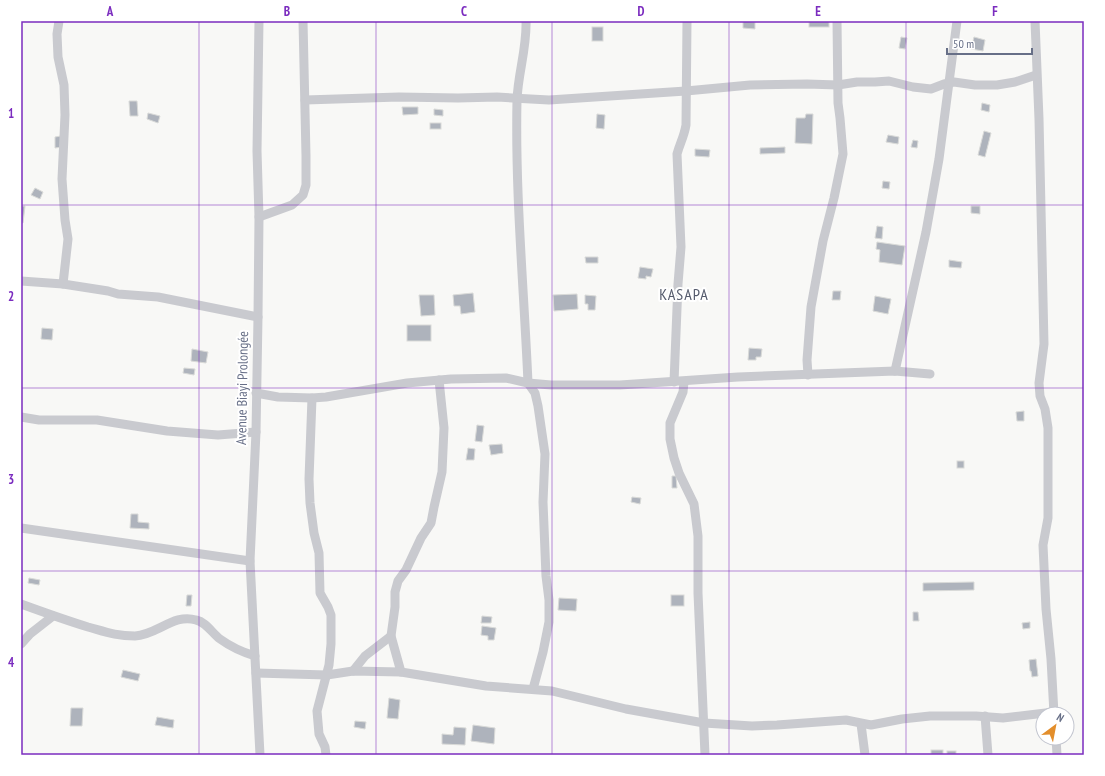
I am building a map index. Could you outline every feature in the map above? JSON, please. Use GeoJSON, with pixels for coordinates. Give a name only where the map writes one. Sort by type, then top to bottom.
{"type":"FeatureCollection","features":[{"type":"Feature","properties":{"kind":"street"},"geometry":{"type":"LineString","coordinates":[[59,21],[57,34],[58,50],[64,85],[66,115],[62,179],[68,240],[63,284]]}},
{"type":"Feature","properties":{"kind":"street","name":"Avenue Biayi Prolongée"},"geometry":{"type":"LineString","coordinates":[[260,21],[257,151],[259,217],[256,432],[250,561],[260,755]]}},
{"type":"Feature","properties":{"kind":"street"},"geometry":{"type":"LineString","coordinates":[[259,217],[292,205],[303,195],[306,186],[303,21]]}},
{"type":"Feature","properties":{"kind":"street"},"geometry":{"type":"LineString","coordinates":[[526,21],[526,37],[517,98],[518,191],[528,383],[535,393],[545,454],[543,502],[546,576],[549,600],[549,622],[544,652],[533,689]]}},
{"type":"Feature","properties":{"kind":"street"},"geometry":{"type":"LineString","coordinates":[[687,21],[686,125],[684,137],[677,154],[681,247],[678,284],[679,382],[683,392],[670,423],[670,438],[679,474],[694,504],[698,536],[698,593],[705,755]]}},
{"type":"Feature","properties":{"kind":"street"},"geometry":{"type":"LineString","coordinates":[[808,376],[807,360],[811,307],[823,241],[843,154],[838,103],[837,21]]}},
{"type":"Feature","properties":{"kind":"street"},"geometry":{"type":"LineString","coordinates":[[895,371],[926,232],[939,159],[957,21]]}},
{"type":"Feature","properties":{"kind":"street"},"geometry":{"type":"LineString","coordinates":[[1035,21],[1036,75],[1039,119],[1044,344],[1039,383],[1040,396],[1045,409],[1047,422],[1048,453],[1048,518],[1043,545],[1046,609],[1054,706]]}},
{"type":"Feature","properties":{"kind":"street"},"geometry":{"type":"LineString","coordinates":[[305,100],[399,97],[517,98],[549,100],[686,91],[750,85],[838,85],[857,82],[889,81],[913,87],[931,89],[954,82],[975,85],[997,85],[1015,82],[1036,75]]}},
{"type":"Feature","properties":{"kind":"street"},"geometry":{"type":"LineString","coordinates":[[21,281],[63,284],[118,294],[158,296],[258,317]]}},
{"type":"Feature","properties":{"kind":"street"},"geometry":{"type":"LineString","coordinates":[[256,393],[278,397],[312,398],[450,378],[506,378],[528,383],[551,385],[605,385],[679,382],[738,377],[808,376],[895,371],[930,374]]}},
{"type":"Feature","properties":{"kind":"street"},"geometry":{"type":"LineString","coordinates":[[401,672],[391,636],[395,607],[395,592],[398,580],[406,570],[421,538],[431,523],[442,472],[444,428],[439,380]]}},
{"type":"Feature","properties":{"kind":"street"},"geometry":{"type":"LineString","coordinates":[[312,398],[309,479],[310,503],[314,533],[319,553],[320,593],[331,615],[331,644],[327,675],[317,711],[319,734],[325,747],[326,755]]}},
{"type":"Feature","properties":{"kind":"street"},"geometry":{"type":"LineString","coordinates":[[21,417],[39,420],[97,420],[167,431],[218,435],[256,432]]}},
{"type":"Feature","properties":{"kind":"street"},"geometry":{"type":"LineString","coordinates":[[21,528],[250,561]]}},
{"type":"Feature","properties":{"kind":"street"},"geometry":{"type":"LineString","coordinates":[[21,604],[53,616],[117,636],[138,636],[152,632],[176,620],[195,619],[202,622],[230,646],[240,652],[255,656]]}},
{"type":"Feature","properties":{"kind":"street"},"geometry":{"type":"LineString","coordinates":[[21,644],[30,634],[53,616]]}},
{"type":"Feature","properties":{"kind":"street"},"geometry":{"type":"LineString","coordinates":[[353,671],[365,656],[391,636]]}},
{"type":"Feature","properties":{"kind":"street"},"geometry":{"type":"LineString","coordinates":[[256,673],[327,675],[353,671],[401,672],[486,686],[533,689],[572,695],[626,709],[704,723],[752,726],[846,720],[871,725],[902,719],[930,716],[985,716],[1002,718],[1035,715]]}},
{"type":"Feature","properties":{"kind":"street"},"geometry":{"type":"LineString","coordinates":[[985,716],[988,755]]}},
{"type":"Feature","properties":{"kind":"street"},"geometry":{"type":"LineString","coordinates":[[861,724],[865,755]]}},
{"type":"Feature","properties":{"kind":"building"},"geometry":{"type":"Polygon","coordinates":[[[743,21],[755,22],[755,29],[743,28],[743,21]]]}},
{"type":"Feature","properties":{"kind":"building"},"geometry":{"type":"Polygon","coordinates":[[[809,21],[829,21],[829,27],[809,27],[809,21]]]}},
{"type":"Feature","properties":{"kind":"building"},"geometry":{"type":"Polygon","coordinates":[[[592,27],[603,27],[603,41],[592,41],[592,27]]]}},
{"type":"Feature","properties":{"kind":"building"},"geometry":{"type":"Polygon","coordinates":[[[901,37],[907,38],[905,49],[899,48],[901,37]]]}},
{"type":"Feature","properties":{"kind":"building"},"geometry":{"type":"Polygon","coordinates":[[[974,37],[985,40],[983,51],[971,49],[974,37]]]}},
{"type":"Feature","properties":{"kind":"building"},"geometry":{"type":"Polygon","coordinates":[[[129,101],[137,101],[138,116],[130,116],[129,101]]]}},
{"type":"Feature","properties":{"kind":"building"},"geometry":{"type":"Polygon","coordinates":[[[982,103],[990,105],[989,112],[981,110],[982,103]]]}},
{"type":"Feature","properties":{"kind":"building"},"geometry":{"type":"Polygon","coordinates":[[[402,107],[418,107],[418,114],[403,115],[402,107]]]}},
{"type":"Feature","properties":{"kind":"building"},"geometry":{"type":"Polygon","coordinates":[[[434,109],[443,110],[443,116],[434,115],[434,109]]]}},
{"type":"Feature","properties":{"kind":"building"},"geometry":{"type":"Polygon","coordinates":[[[148,113],[160,116],[158,123],[147,119],[148,113]]]}},
{"type":"Feature","properties":{"kind":"building"},"geometry":{"type":"Polygon","coordinates":[[[597,114],[605,115],[604,129],[596,128],[597,114]]]}},
{"type":"Feature","properties":{"kind":"building"},"geometry":{"type":"Polygon","coordinates":[[[806,114],[813,114],[812,144],[795,143],[796,118],[805,118],[806,114]]]}},
{"type":"Feature","properties":{"kind":"building"},"geometry":{"type":"Polygon","coordinates":[[[430,123],[441,123],[441,129],[430,129],[430,123]]]}},
{"type":"Feature","properties":{"kind":"building"},"geometry":{"type":"Polygon","coordinates":[[[984,131],[991,133],[985,157],[978,155],[984,131]]]}},
{"type":"Feature","properties":{"kind":"building"},"geometry":{"type":"Polygon","coordinates":[[[888,135],[899,137],[898,144],[886,142],[888,135]]]}},
{"type":"Feature","properties":{"kind":"building"},"geometry":{"type":"Polygon","coordinates":[[[61,136],[62,147],[55,148],[55,137],[61,136]]]}},
{"type":"Feature","properties":{"kind":"building"},"geometry":{"type":"Polygon","coordinates":[[[913,140],[918,141],[917,148],[911,147],[913,140]]]}},
{"type":"Feature","properties":{"kind":"building"},"geometry":{"type":"Polygon","coordinates":[[[785,147],[785,153],[760,154],[760,148],[785,147]]]}},
{"type":"Feature","properties":{"kind":"building"},"geometry":{"type":"Polygon","coordinates":[[[695,149],[710,150],[709,157],[695,156],[695,149]]]}},
{"type":"Feature","properties":{"kind":"building"},"geometry":{"type":"Polygon","coordinates":[[[883,181],[890,182],[889,189],[882,188],[883,181]]]}},
{"type":"Feature","properties":{"kind":"building"},"geometry":{"type":"Polygon","coordinates":[[[35,188],[43,192],[40,199],[31,195],[35,188]]]}},
{"type":"Feature","properties":{"kind":"building"},"geometry":{"type":"Polygon","coordinates":[[[21,206],[25,206],[23,223],[21,223],[21,206]]]}},
{"type":"Feature","properties":{"kind":"building"},"geometry":{"type":"Polygon","coordinates":[[[971,206],[980,206],[980,214],[971,213],[971,206]]]}},
{"type":"Feature","properties":{"kind":"building"},"geometry":{"type":"Polygon","coordinates":[[[877,226],[883,227],[882,239],[875,238],[877,226]]]}},
{"type":"Feature","properties":{"kind":"building"},"geometry":{"type":"Polygon","coordinates":[[[877,242],[905,246],[902,265],[879,262],[880,250],[876,249],[877,242]]]}},
{"type":"Feature","properties":{"kind":"building"},"geometry":{"type":"Polygon","coordinates":[[[585,257],[598,257],[598,263],[586,263],[585,257]]]}},
{"type":"Feature","properties":{"kind":"building"},"geometry":{"type":"Polygon","coordinates":[[[949,260],[962,262],[961,268],[949,267],[949,260]]]}},
{"type":"Feature","properties":{"kind":"building"},"geometry":{"type":"Polygon","coordinates":[[[640,267],[653,269],[651,277],[646,276],[646,279],[638,278],[640,267]]]}},
{"type":"Feature","properties":{"kind":"building"},"geometry":{"type":"Polygon","coordinates":[[[833,291],[841,291],[840,300],[832,300],[833,291]]]}},
{"type":"Feature","properties":{"kind":"building"},"geometry":{"type":"Polygon","coordinates":[[[473,293],[475,312],[461,314],[460,306],[454,306],[453,295],[473,293]]]}},
{"type":"Feature","properties":{"kind":"building"},"geometry":{"type":"Polygon","coordinates":[[[577,294],[578,309],[554,311],[553,295],[577,294]]]}},
{"type":"Feature","properties":{"kind":"building"},"geometry":{"type":"Polygon","coordinates":[[[419,295],[434,295],[435,315],[421,316],[419,295]]]}},
{"type":"Feature","properties":{"kind":"building"},"geometry":{"type":"Polygon","coordinates":[[[585,295],[596,296],[595,310],[588,310],[588,304],[585,304],[585,295]]]}},
{"type":"Feature","properties":{"kind":"building"},"geometry":{"type":"Polygon","coordinates":[[[875,296],[891,299],[888,314],[873,311],[875,296]]]}},
{"type":"Feature","properties":{"kind":"building"},"geometry":{"type":"Polygon","coordinates":[[[407,325],[431,325],[431,341],[407,341],[407,325]]]}},
{"type":"Feature","properties":{"kind":"building"},"geometry":{"type":"Polygon","coordinates":[[[42,328],[53,329],[52,340],[41,339],[42,328]]]}},
{"type":"Feature","properties":{"kind":"building"},"geometry":{"type":"Polygon","coordinates":[[[749,348],[762,349],[761,357],[756,357],[756,360],[748,360],[749,348]]]}},
{"type":"Feature","properties":{"kind":"building"},"geometry":{"type":"Polygon","coordinates":[[[192,349],[208,352],[206,363],[191,361],[192,349]]]}},
{"type":"Feature","properties":{"kind":"building"},"geometry":{"type":"Polygon","coordinates":[[[184,368],[195,369],[194,375],[183,373],[184,368]]]}},
{"type":"Feature","properties":{"kind":"building"},"geometry":{"type":"Polygon","coordinates":[[[1024,411],[1024,421],[1017,421],[1016,412],[1024,411]]]}},
{"type":"Feature","properties":{"kind":"building"},"geometry":{"type":"Polygon","coordinates":[[[477,425],[484,426],[482,442],[475,441],[477,425]]]}},
{"type":"Feature","properties":{"kind":"building"},"geometry":{"type":"Polygon","coordinates":[[[502,444],[503,453],[491,455],[489,445],[502,444]]]}},
{"type":"Feature","properties":{"kind":"building"},"geometry":{"type":"Polygon","coordinates":[[[468,448],[475,449],[474,460],[466,460],[468,448]]]}},
{"type":"Feature","properties":{"kind":"building"},"geometry":{"type":"Polygon","coordinates":[[[957,461],[964,461],[964,468],[957,468],[957,461]]]}},
{"type":"Feature","properties":{"kind":"building"},"geometry":{"type":"Polygon","coordinates":[[[672,476],[676,476],[677,488],[672,488],[672,476]]]}},
{"type":"Feature","properties":{"kind":"building"},"geometry":{"type":"Polygon","coordinates":[[[632,497],[641,498],[640,504],[631,502],[632,497]]]}},
{"type":"Feature","properties":{"kind":"building"},"geometry":{"type":"Polygon","coordinates":[[[131,514],[138,514],[138,522],[149,523],[149,529],[130,528],[131,514]]]}},
{"type":"Feature","properties":{"kind":"building"},"geometry":{"type":"Polygon","coordinates":[[[29,578],[40,580],[39,585],[28,583],[29,578]]]}},
{"type":"Feature","properties":{"kind":"building"},"geometry":{"type":"Polygon","coordinates":[[[974,582],[974,590],[923,591],[923,583],[974,582]]]}},
{"type":"Feature","properties":{"kind":"building"},"geometry":{"type":"Polygon","coordinates":[[[187,595],[192,595],[191,606],[186,606],[187,595]]]}},
{"type":"Feature","properties":{"kind":"building"},"geometry":{"type":"Polygon","coordinates":[[[671,595],[684,595],[684,606],[671,606],[671,595]]]}},
{"type":"Feature","properties":{"kind":"building"},"geometry":{"type":"Polygon","coordinates":[[[559,598],[577,599],[576,611],[558,610],[559,598]]]}},
{"type":"Feature","properties":{"kind":"building"},"geometry":{"type":"Polygon","coordinates":[[[913,612],[918,612],[919,621],[913,621],[913,612]]]}},
{"type":"Feature","properties":{"kind":"building"},"geometry":{"type":"Polygon","coordinates":[[[482,616],[492,617],[491,623],[481,623],[482,616]]]}},
{"type":"Feature","properties":{"kind":"building"},"geometry":{"type":"Polygon","coordinates":[[[1030,622],[1030,628],[1023,629],[1022,623],[1030,622]]]}},
{"type":"Feature","properties":{"kind":"building"},"geometry":{"type":"Polygon","coordinates":[[[482,626],[496,628],[494,640],[488,640],[488,636],[481,635],[482,626]]]}},
{"type":"Feature","properties":{"kind":"building"},"geometry":{"type":"Polygon","coordinates":[[[1036,659],[1038,676],[1032,677],[1029,660],[1036,659]]]}},
{"type":"Feature","properties":{"kind":"building"},"geometry":{"type":"Polygon","coordinates":[[[123,670],[140,674],[138,681],[121,677],[123,670]]]}},
{"type":"Feature","properties":{"kind":"building"},"geometry":{"type":"Polygon","coordinates":[[[389,698],[400,700],[398,719],[387,718],[389,698]]]}},
{"type":"Feature","properties":{"kind":"building"},"geometry":{"type":"Polygon","coordinates":[[[71,708],[83,708],[82,726],[70,726],[71,708]]]}},
{"type":"Feature","properties":{"kind":"building"},"geometry":{"type":"Polygon","coordinates":[[[157,717],[174,720],[173,728],[155,725],[157,717]]]}},
{"type":"Feature","properties":{"kind":"building"},"geometry":{"type":"Polygon","coordinates":[[[355,721],[366,722],[365,729],[354,727],[355,721]]]}},
{"type":"Feature","properties":{"kind":"building"},"geometry":{"type":"Polygon","coordinates":[[[473,725],[495,728],[494,744],[471,741],[473,725]]]}},
{"type":"Feature","properties":{"kind":"building"},"geometry":{"type":"Polygon","coordinates":[[[454,727],[466,728],[465,745],[442,744],[442,734],[453,735],[454,727]]]}},
{"type":"Feature","properties":{"kind":"building"},"geometry":{"type":"Polygon","coordinates":[[[931,750],[943,750],[943,755],[931,755],[931,750]]]}},
{"type":"Feature","properties":{"kind":"building"},"geometry":{"type":"Polygon","coordinates":[[[947,751],[956,751],[956,755],[947,755],[947,751]]]}},
{"type":"Feature","properties":{"kind":"district","name":"KASAPA"},"geometry":{"type":"Point","coordinates":[684,294]}}]}
